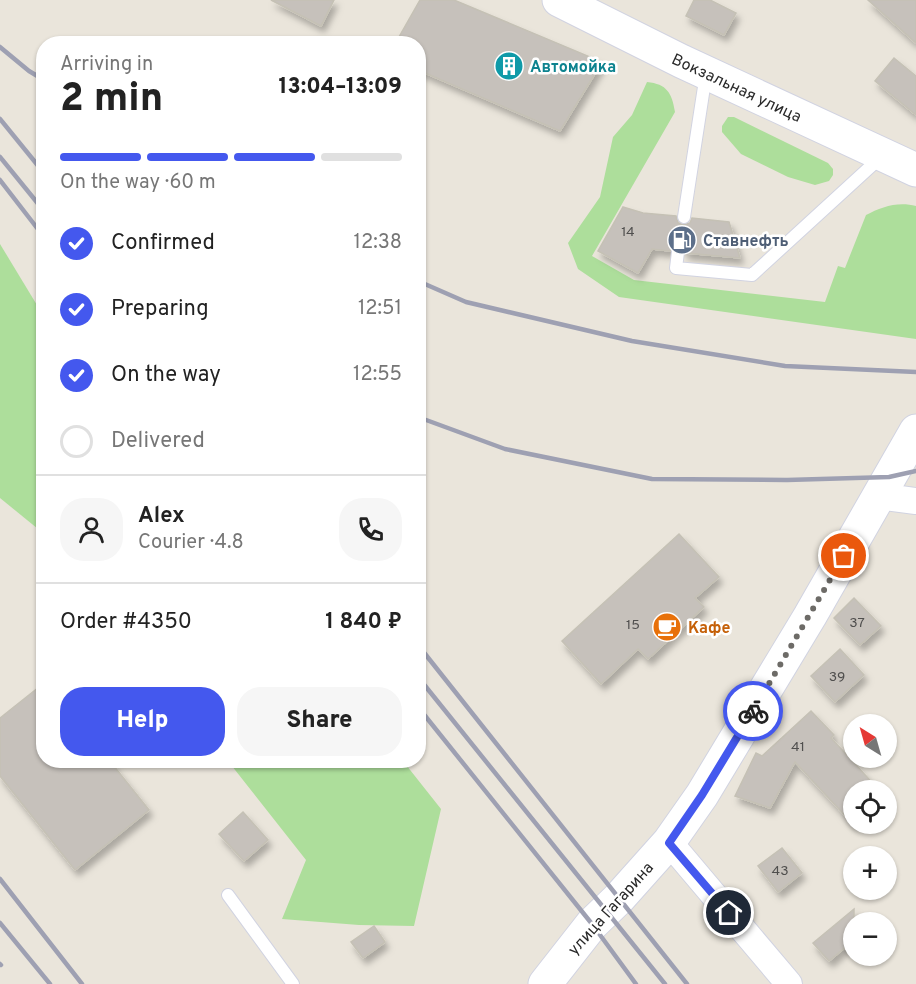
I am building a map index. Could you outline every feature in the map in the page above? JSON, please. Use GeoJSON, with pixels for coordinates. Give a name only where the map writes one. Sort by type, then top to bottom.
{"type":"FeatureCollection","features":[{"type":"Feature","properties":{"kind":"main road","name":"Вокзальная улица"},"geometry":{"type":"LineString","coordinates":[[559,0],[707,73],[916,170]]}},
{"type":"Feature","properties":{"kind":"main road","name":"улица Гагарина"},"geometry":{"type":"LineString","coordinates":[[542,983],[605,909],[619,898],[669,843],[702,795],[916,431]]}},
{"type":"Feature","properties":{"kind":"street"},"geometry":{"type":"LineString","coordinates":[[878,496],[916,501]]}},
{"type":"Feature","properties":{"kind":"street"},"geometry":{"type":"LineString","coordinates":[[669,843],[789,984]]}},
{"type":"Feature","properties":{"kind":"lane"},"geometry":{"type":"LineString","coordinates":[[684,217],[707,73]]}},
{"type":"Feature","properties":{"kind":"lane"},"geometry":{"type":"LineString","coordinates":[[678,252],[676,268],[753,275],[883,156]]}},
{"type":"Feature","properties":{"kind":"lane"},"geometry":{"type":"LineString","coordinates":[[228,895],[293,984]]}},
{"type":"Feature","properties":{"kind":"green space"},"geometry":{"type":"Polygon","coordinates":[[[647,82],[664,87],[670,95],[675,112],[592,256],[634,280],[825,302],[838,266],[845,268],[866,215],[890,206],[903,204],[916,206],[916,339],[619,297],[578,269],[568,243],[600,197],[613,137],[632,115],[647,82]]]}},
{"type":"Feature","properties":{"kind":"green space"},"geometry":{"type":"Polygon","coordinates":[[[728,117],[734,117],[828,163],[833,169],[833,175],[829,181],[815,185],[788,177],[741,154],[722,132],[722,126],[728,117]]]}},
{"type":"Feature","properties":{"kind":"green space"},"geometry":{"type":"Polygon","coordinates":[[[0,244],[36,303],[36,527],[0,498],[0,244]]]}},
{"type":"Feature","properties":{"kind":"green space"},"geometry":{"type":"Polygon","coordinates":[[[234,768],[409,768],[441,809],[414,926],[359,925],[282,919],[306,860],[234,768]]]}},
{"type":"Feature","properties":{"kind":"building"},"geometry":{"type":"Polygon","coordinates":[[[271,0],[334,0],[321,26],[271,0]]]}},
{"type":"Feature","properties":{"kind":"building","name":"Автомойка"},"geometry":{"type":"Polygon","coordinates":[[[420,0],[454,0],[602,62],[560,131],[426,73],[426,36],[400,36],[420,0]]]}},
{"type":"Feature","properties":{"kind":"building"},"geometry":{"type":"Polygon","coordinates":[[[694,0],[710,0],[736,13],[724,35],[686,16],[694,0]]]}},
{"type":"Feature","properties":{"kind":"building"},"geometry":{"type":"Polygon","coordinates":[[[868,0],[916,0],[916,43],[868,0]]]}},
{"type":"Feature","properties":{"kind":"building"},"geometry":{"type":"Polygon","coordinates":[[[894,58],[916,76],[916,115],[875,81],[894,58]]]}},
{"type":"Feature","properties":{"kind":"building"},"geometry":{"type":"Polygon","coordinates":[[[623,207],[643,213],[676,216],[678,223],[683,225],[690,223],[692,218],[729,222],[740,258],[686,253],[683,246],[675,244],[670,251],[652,249],[638,273],[598,251],[623,207]]]}},
{"type":"Feature","properties":{"kind":"building"},"geometry":{"type":"Polygon","coordinates":[[[679,534],[719,577],[695,598],[704,607],[648,659],[638,649],[601,684],[562,641],[679,534]]]}},
{"type":"Feature","properties":{"kind":"building"},"geometry":{"type":"Polygon","coordinates":[[[854,598],[881,626],[860,645],[834,618],[854,598]]]}},
{"type":"Feature","properties":{"kind":"building"},"geometry":{"type":"Polygon","coordinates":[[[840,649],[864,675],[835,702],[811,676],[840,649]]]}},
{"type":"Feature","properties":{"kind":"building"},"geometry":{"type":"Polygon","coordinates":[[[36,689],[36,768],[115,768],[149,810],[75,870],[0,776],[0,718],[36,689]]]}},
{"type":"Feature","properties":{"kind":"building"},"geometry":{"type":"Polygon","coordinates":[[[811,711],[834,735],[831,738],[843,751],[843,768],[859,768],[870,780],[843,780],[843,813],[795,762],[770,808],[735,796],[756,753],[762,756],[811,711]]]}},
{"type":"Feature","properties":{"kind":"building"},"geometry":{"type":"Polygon","coordinates":[[[243,812],[268,840],[244,861],[219,834],[243,812]]]}},
{"type":"Feature","properties":{"kind":"building"},"geometry":{"type":"Polygon","coordinates":[[[782,848],[802,873],[778,892],[758,866],[782,848]]]}},
{"type":"Feature","properties":{"kind":"building"},"geometry":{"type":"Polygon","coordinates":[[[843,918],[843,949],[829,961],[813,943],[843,918]]]}},
{"type":"Feature","properties":{"kind":"building"},"geometry":{"type":"Polygon","coordinates":[[[374,926],[385,942],[363,958],[351,942],[374,926]]]}},
{"type":"Feature","properties":{"kind":"railway"},"geometry":{"type":"LineString","coordinates":[[0,47],[36,75]]}},
{"type":"Feature","properties":{"kind":"railway"},"geometry":{"type":"LineString","coordinates":[[0,119],[36,163]]}},
{"type":"Feature","properties":{"kind":"railway"},"geometry":{"type":"LineString","coordinates":[[0,157],[36,201]]}},
{"type":"Feature","properties":{"kind":"railway"},"geometry":{"type":"LineString","coordinates":[[0,180],[36,227]]}},
{"type":"Feature","properties":{"kind":"railway"},"geometry":{"type":"LineString","coordinates":[[426,284],[466,302],[632,341],[785,366],[916,372]]}},
{"type":"Feature","properties":{"kind":"railway"},"geometry":{"type":"LineString","coordinates":[[426,420],[505,449],[652,479],[787,480],[889,477],[916,471]]}},
{"type":"Feature","properties":{"kind":"railway"},"geometry":{"type":"LineString","coordinates":[[426,655],[687,984]]}},
{"type":"Feature","properties":{"kind":"railway"},"geometry":{"type":"LineString","coordinates":[[426,687],[665,984]]}},
{"type":"Feature","properties":{"kind":"railway"},"geometry":{"type":"LineString","coordinates":[[426,717],[592,924],[636,984]]}},
{"type":"Feature","properties":{"kind":"railway"},"geometry":{"type":"LineString","coordinates":[[0,879],[82,984]]}},
{"type":"Feature","properties":{"kind":"railway"},"geometry":{"type":"LineString","coordinates":[[0,923],[50,984]]}},
{"type":"Feature","properties":{"kind":"way so far"},"geometry":{"type":"LineString","coordinates":[[753,711],[844,556]]}},
{"type":"Feature","properties":{"kind":"place","name":"Автомойка"},"geometry":{"type":"Point","coordinates":[509,66]}},
{"type":"Feature","properties":{"kind":"place","name":"Ставнефть"},"geometry":{"type":"Point","coordinates":[682,240]}},
{"type":"Feature","properties":{"kind":"place","name":"Кафе"},"geometry":{"type":"Point","coordinates":[667,627]}},
{"type":"Feature","properties":{"kind":"route"},"geometry":{"type":"LineString","coordinates":[[729,913],[669,843],[702,795],[753,711]]}}]}
